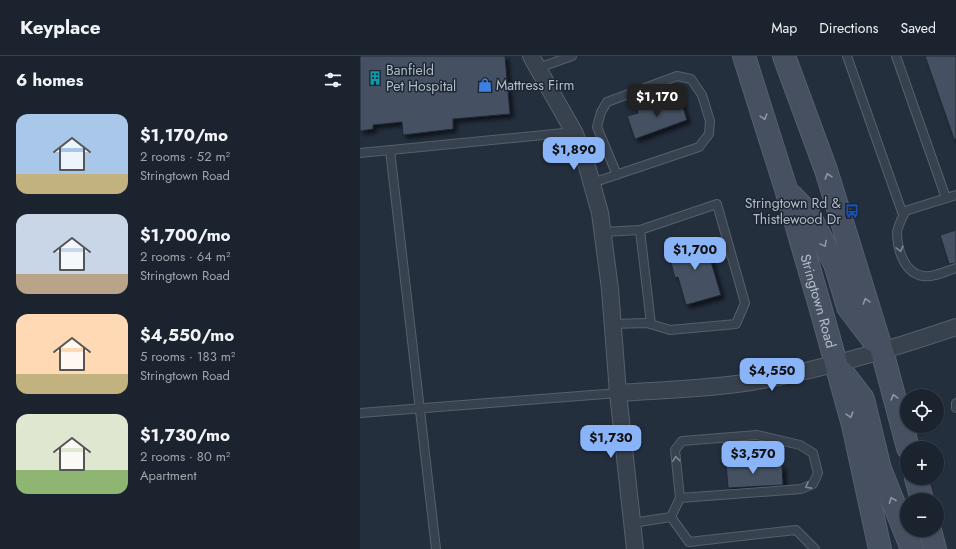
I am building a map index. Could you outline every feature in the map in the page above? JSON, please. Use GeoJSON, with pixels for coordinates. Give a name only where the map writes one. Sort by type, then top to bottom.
{"type":"FeatureCollection","features":[{"type":"Feature","properties":{"kind":"main road","name":"Stringtown Road"},"geometry":{"type":"LineString","coordinates":[[744,56],[786,189],[853,425],[880,549]]}},
{"type":"Feature","properties":{"kind":"main road"},"geometry":{"type":"LineString","coordinates":[[784,56],[826,170],[882,351],[906,441]]}},
{"type":"Feature","properties":{"kind":"main road"},"geometry":{"type":"LineString","coordinates":[[786,189],[808,213],[835,264],[848,307],[882,351]]}},
{"type":"Feature","properties":{"kind":"main road"},"geometry":{"type":"LineString","coordinates":[[836,364],[863,399],[880,469],[912,549]]}},
{"type":"Feature","properties":{"kind":"main road"},"geometry":{"type":"LineString","coordinates":[[932,537],[935,549]]}},
{"type":"Feature","properties":{"kind":"street"},"geometry":{"type":"LineString","coordinates":[[535,62],[574,132],[585,159],[600,213],[635,549]]}},
{"type":"Feature","properties":{"kind":"street"},"geometry":{"type":"LineString","coordinates":[[618,393],[703,388],[750,382],[797,373],[882,351],[956,327]]}},
{"type":"Feature","properties":{"kind":"lane"},"geometry":{"type":"LineString","coordinates":[[535,62],[572,56]]}},
{"type":"Feature","properties":{"kind":"lane"},"geometry":{"type":"LineString","coordinates":[[848,56],[902,212],[905,212]]}},
{"type":"Feature","properties":{"kind":"lane"},"geometry":{"type":"LineString","coordinates":[[896,56],[946,198]]}},
{"type":"Feature","properties":{"kind":"lane"},"geometry":{"type":"LineString","coordinates":[[592,184],[699,147],[709,134],[710,121],[702,95],[691,79],[677,76],[607,102],[601,112],[597,127],[617,175]]}},
{"type":"Feature","properties":{"kind":"lane"},"geometry":{"type":"LineString","coordinates":[[360,153],[574,132]]}},
{"type":"Feature","properties":{"kind":"lane"},"geometry":{"type":"LineString","coordinates":[[390,150],[436,549]]}},
{"type":"Feature","properties":{"kind":"lane"},"geometry":{"type":"LineString","coordinates":[[956,195],[905,212],[897,230],[899,246],[905,266],[916,274],[930,276],[956,268]]}},
{"type":"Feature","properties":{"kind":"lane"},"geometry":{"type":"LineString","coordinates":[[602,232],[640,230],[717,204],[745,303],[736,324],[670,330],[647,323],[612,324]]}},
{"type":"Feature","properties":{"kind":"lane"},"geometry":{"type":"LineString","coordinates":[[640,230],[651,324]]}},
{"type":"Feature","properties":{"kind":"lane"},"geometry":{"type":"LineString","coordinates":[[360,412],[618,393]]}},
{"type":"Feature","properties":{"kind":"lane"},"geometry":{"type":"LineString","coordinates":[[956,403],[956,408]]}},
{"type":"Feature","properties":{"kind":"lane"},"geometry":{"type":"LineString","coordinates":[[671,517],[680,498],[675,450],[682,441],[757,435],[800,445],[813,453],[818,473],[813,484],[801,489],[680,498]]}},
{"type":"Feature","properties":{"kind":"lane"},"geometry":{"type":"LineString","coordinates":[[632,522],[671,517]]}},
{"type":"Feature","properties":{"kind":"lane"},"geometry":{"type":"LineString","coordinates":[[671,517],[689,546],[796,530],[815,549]]}},
{"type":"Feature","properties":{"kind":"building"},"geometry":{"type":"Polygon","coordinates":[[[360,56],[505,56],[510,114],[453,119],[453,129],[403,135],[402,122],[373,125],[373,129],[360,131],[360,56]]]}},
{"type":"Feature","properties":{"kind":"building"},"geometry":{"type":"Polygon","coordinates":[[[925,56],[956,56],[956,139],[954,139],[925,56]]]}},
{"type":"Feature","properties":{"kind":"building"},"geometry":{"type":"Polygon","coordinates":[[[680,98],[687,120],[635,139],[627,116],[638,113],[637,109],[659,101],[660,105],[680,98]]]}},
{"type":"Feature","properties":{"kind":"building"},"geometry":{"type":"Polygon","coordinates":[[[956,230],[956,263],[949,264],[940,235],[956,230]]]}},
{"type":"Feature","properties":{"kind":"building"},"geometry":{"type":"Polygon","coordinates":[[[704,238],[721,295],[686,305],[678,277],[675,278],[671,263],[674,262],[670,247],[704,238]]]}},
{"type":"Feature","properties":{"kind":"building"},"geometry":{"type":"Polygon","coordinates":[[[757,461],[757,466],[782,465],[783,485],[728,488],[726,463],[757,461]]]}},
{"type":"Feature","properties":{"kind":"place","name":"Banfield Pet Hospital"},"geometry":{"type":"Point","coordinates":[375,78]}},
{"type":"Feature","properties":{"kind":"place","name":"Mattress Firm"},"geometry":{"type":"Point","coordinates":[485,85]}},
{"type":"Feature","properties":{"kind":"place","name":"Stringtown Rd & Thistlewood Dr"},"geometry":{"type":"Point","coordinates":[852,211]}}]}
